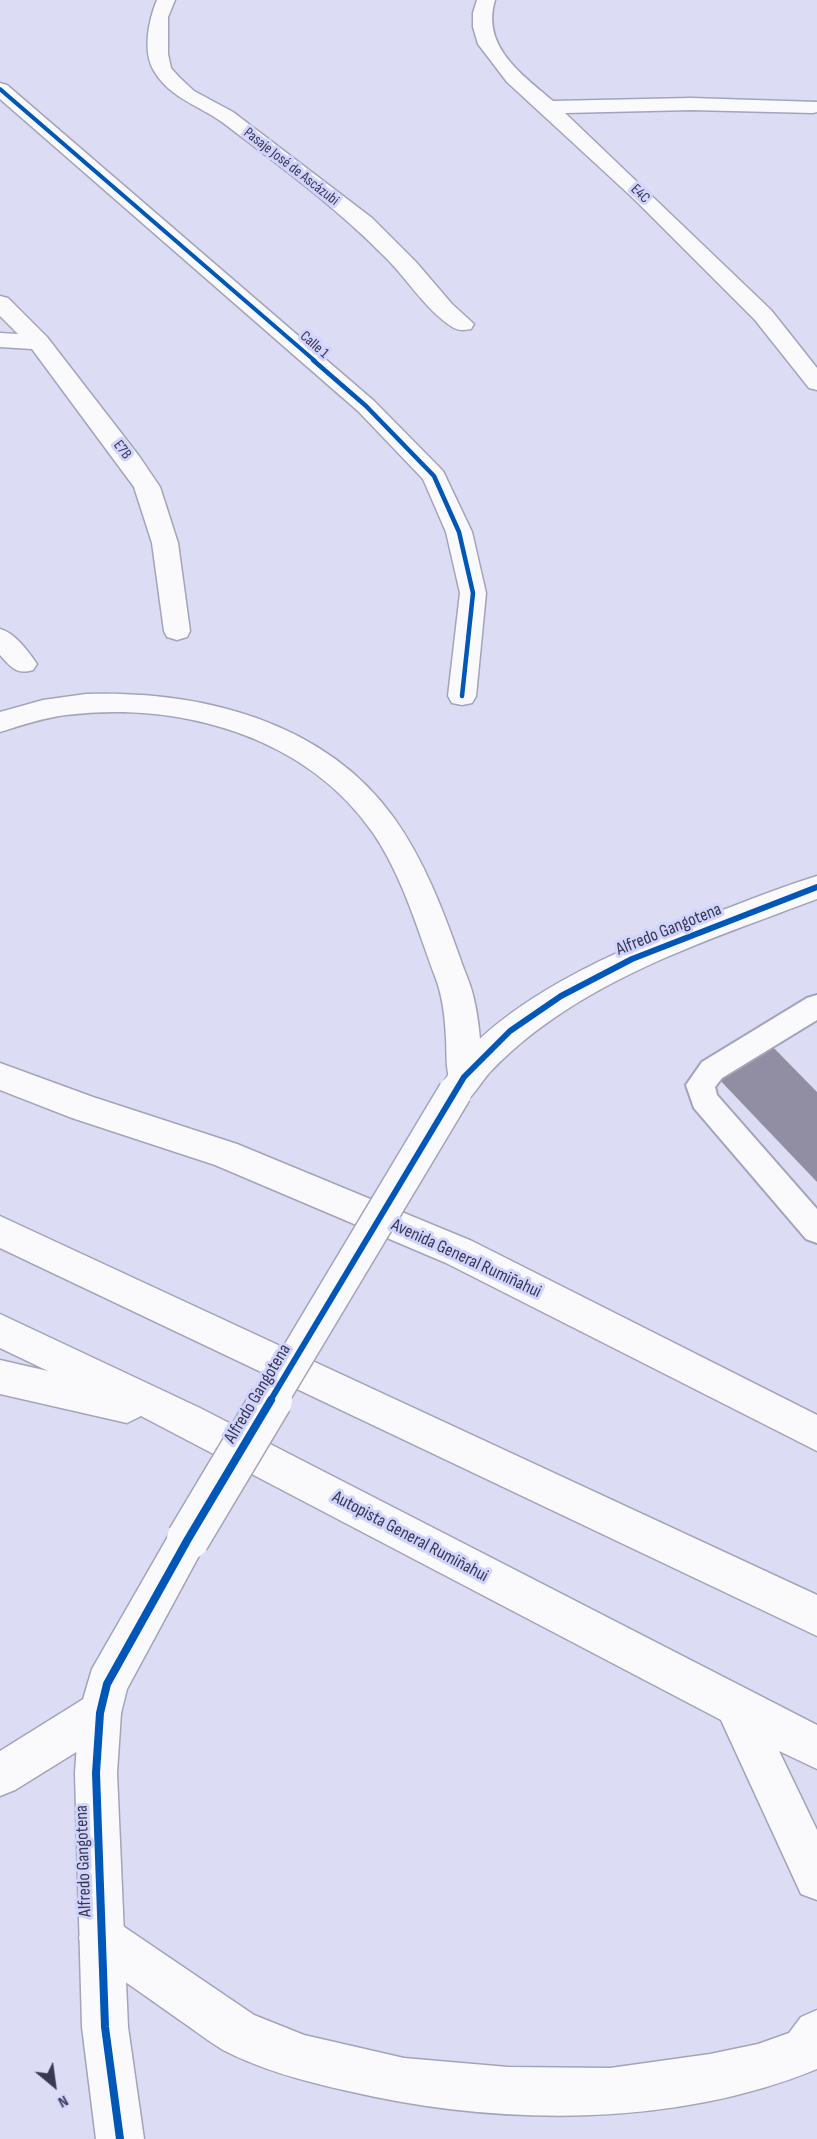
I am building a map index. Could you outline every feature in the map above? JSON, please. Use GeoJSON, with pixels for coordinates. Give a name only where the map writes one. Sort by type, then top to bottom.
{"type":"FeatureCollection","features":[{"type":"Feature","properties":{"kind":"main road","name":"Pasaje José de Ascázubi"},"geometry":{"type":"LineString","coordinates":[[166,0],[159,17],[158,54],[162,69],[172,81],[187,95],[226,116],[364,223],[408,267],[444,309],[463,324]]}},
{"type":"Feature","properties":{"kind":"main road","name":"E4C"},"geometry":{"type":"LineString","coordinates":[[486,0],[482,13],[482,27],[487,44],[514,78],[548,107],[763,315],[817,383]]}},
{"type":"Feature","properties":{"kind":"main road","name":"Calle 1"},"geometry":{"type":"LineString","coordinates":[[0,89],[366,406],[434,476],[459,532],[473,593],[462,696]]}},
{"type":"Feature","properties":{"kind":"main road"},"geometry":{"type":"LineString","coordinates":[[548,107],[691,104],[813,107]]}},
{"type":"Feature","properties":{"kind":"main road","name":"E7B"},"geometry":{"type":"LineString","coordinates":[[0,303],[39,342],[130,461],[147,488],[165,543],[177,631]]}},
{"type":"Feature","properties":{"kind":"main road"},"geometry":{"type":"LineString","coordinates":[[0,340],[39,342]]}},
{"type":"Feature","properties":{"kind":"main road"},"geometry":{"type":"LineString","coordinates":[[0,638],[22,664]]}},
{"type":"Feature","properties":{"kind":"main road"},"geometry":{"type":"LineString","coordinates":[[0,722],[40,710],[95,702],[147,703],[216,716],[275,736],[315,757],[346,782],[383,825],[428,911],[458,995],[459,1085]]}},
{"type":"Feature","properties":{"kind":"main road","name":"Alfredo Gangotena"},"geometry":{"type":"LineString","coordinates":[[120,2139],[105,2027],[96,1773],[100,1713],[107,1684],[120,1659],[188,1539],[459,1085],[510,1031],[561,996],[632,959],[817,887]]}},
{"type":"Feature","properties":{"kind":"main road","name":"Avenida General Rumiñahui"},"geometry":{"type":"LineString","coordinates":[[0,1076],[84,1108],[225,1154],[459,1252],[817,1434]]}},
{"type":"Feature","properties":{"kind":"main road"},"geometry":{"type":"LineString","coordinates":[[0,1231],[817,1616]]}},
{"type":"Feature","properties":{"kind":"main road","name":"Autopista General Rumiñahui"},"geometry":{"type":"LineString","coordinates":[[0,1330],[187,1420],[817,1748]]}},
{"type":"Feature","properties":{"kind":"main road"},"geometry":{"type":"LineString","coordinates":[[0,1377],[187,1420]]}},
{"type":"Feature","properties":{"kind":"main road"},"geometry":{"type":"LineString","coordinates":[[737,1708],[817,1878]]}},
{"type":"Feature","properties":{"kind":"main road"},"geometry":{"type":"LineString","coordinates":[[0,1775],[100,1713]]}},
{"type":"Feature","properties":{"kind":"main road"},"geometry":{"type":"LineString","coordinates":[[102,1938],[239,2033],[304,2058],[404,2081],[508,2091],[610,2092],[710,2077],[758,2067],[804,2051],[817,2033]]}},
{"type":"Feature","properties":{"kind":"lane"},"geometry":{"type":"LineString","coordinates":[[817,1006],[712,1070],[700,1085],[704,1100],[817,1230]]}},
{"type":"Feature","properties":{"kind":"building"},"geometry":{"type":"Polygon","coordinates":[[[770,1044],[817,1092],[817,1182],[715,1075],[770,1044]]]}},
{"type":"Feature","properties":{"kind":"cycle path"},"geometry":{"type":"LineString","coordinates":[[0,89],[366,406],[434,476],[459,532],[473,593],[462,696]]}},
{"type":"Feature","properties":{"kind":"cycle path"},"geometry":{"type":"LineString","coordinates":[[120,2139],[105,2027],[96,1773],[100,1713],[107,1684],[188,1539],[464,1077],[510,1031],[561,996],[632,959],[817,887]]}}]}
